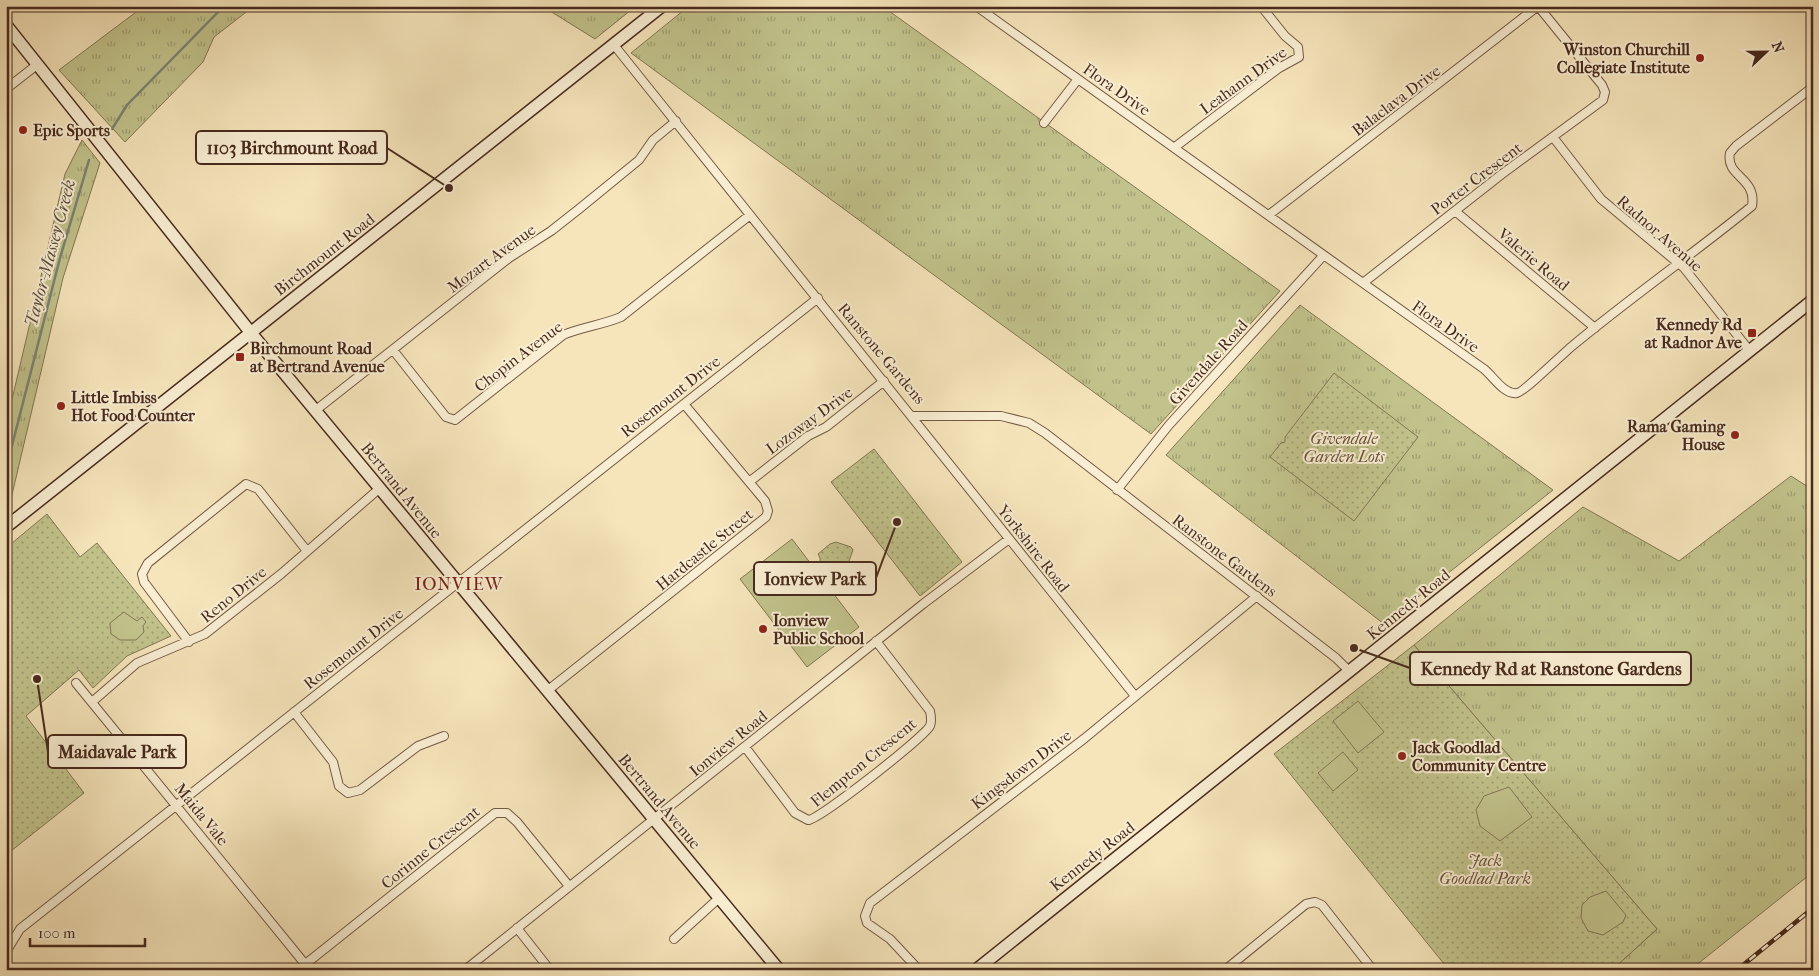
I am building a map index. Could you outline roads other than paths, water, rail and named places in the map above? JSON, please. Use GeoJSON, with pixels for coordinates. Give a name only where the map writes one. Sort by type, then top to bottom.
{"type":"FeatureCollection","features":[{"type":"Feature","properties":{"kind":"main road","name":"Birchmount Road"},"geometry":{"type":"LineString","coordinates":[[6,527],[662,6]]}},
{"type":"Feature","properties":{"kind":"main road","name":"Bertrand Avenue"},"geometry":{"type":"LineString","coordinates":[[6,25],[251,333],[779,970]]}},
{"type":"Feature","properties":{"kind":"main road","name":"Kennedy Road"},"geometry":{"type":"LineString","coordinates":[[976,970],[1813,300]]}},
{"type":"Feature","properties":{"kind":"street","name":"Flora Drive"},"geometry":{"type":"LineString","coordinates":[[976,6],[1270,214],[1323,256],[1484,369],[1511,393],[1518,393],[1524,390],[1538,375],[1595,328],[1752,206],[1754,195],[1752,190],[1732,168],[1730,153],[1736,146],[1812,87]]}},
{"type":"Feature","properties":{"kind":"street","name":"Leahann Drive"},"geometry":{"type":"LineString","coordinates":[[1175,147],[1279,68],[1299,57],[1298,47],[1285,36],[1260,6]]}},
{"type":"Feature","properties":{"kind":"street","name":"Porter Crescent"},"geometry":{"type":"LineString","coordinates":[[1363,283],[1553,137],[1580,114],[1598,104],[1604,95],[1602,85],[1538,6]]}},
{"type":"Feature","properties":{"kind":"street","name":"Balaclava Drive"},"geometry":{"type":"LineString","coordinates":[[1270,214],[1538,6]]}},
{"type":"Feature","properties":{"kind":"street","name":"Ranstone Gardens"},"geometry":{"type":"LineString","coordinates":[[614,45],[913,416],[1001,416],[1023,421],[1045,433],[1257,596],[1350,672]]}},
{"type":"Feature","properties":{"kind":"street"},"geometry":{"type":"LineString","coordinates":[[6,89],[38,64]]}},
{"type":"Feature","properties":{"kind":"street"},"geometry":{"type":"LineString","coordinates":[[1044,123],[1078,79]]}},
{"type":"Feature","properties":{"kind":"street","name":"Mozart Avenue"},"geometry":{"type":"LineString","coordinates":[[316,410],[509,258],[551,231],[639,160],[652,140],[676,121]]}},
{"type":"Feature","properties":{"kind":"street","name":"Radnor Avenue"},"geometry":{"type":"LineString","coordinates":[[1553,137],[1601,200],[1678,263],[1749,350]]}},
{"type":"Feature","properties":{"kind":"street","name":"Valerie Road"},"geometry":{"type":"LineString","coordinates":[[1455,211],[1595,328]]}},
{"type":"Feature","properties":{"kind":"street","name":"Chopin Avenue"},"geometry":{"type":"LineString","coordinates":[[393,350],[446,417],[455,420],[563,335],[579,328],[602,325],[621,317],[750,215]]}},
{"type":"Feature","properties":{"kind":"street","name":"Givendale Road"},"geometry":{"type":"LineString","coordinates":[[1117,490],[1170,425],[1323,256]]}},
{"type":"Feature","properties":{"kind":"street","name":"Rosemount Drive"},"geometry":{"type":"LineString","coordinates":[[6,952],[20,929],[818,298]]}},
{"type":"Feature","properties":{"kind":"street","name":"Lozoway Drive"},"geometry":{"type":"LineString","coordinates":[[750,482],[808,436],[826,427],[884,381]]}},
{"type":"Feature","properties":{"kind":"street","name":"Hardcastle Street"},"geometry":{"type":"LineString","coordinates":[[547,691],[766,517],[767,506],[750,482],[684,404]]}},
{"type":"Feature","properties":{"kind":"street","name":"Yorkshire Road"},"geometry":{"type":"LineString","coordinates":[[913,416],[1135,696]]}},
{"type":"Feature","properties":{"kind":"street"},"geometry":{"type":"LineString","coordinates":[[189,642],[144,582],[144,571],[148,563],[224,502],[239,487],[246,484],[258,489],[307,551]]}},
{"type":"Feature","properties":{"kind":"street","name":"Reno Drive"},"geometry":{"type":"LineString","coordinates":[[92,702],[137,663],[205,634],[307,551],[380,488]]}},
{"type":"Feature","properties":{"kind":"street","name":"Ionview Road"},"geometry":{"type":"LineString","coordinates":[[465,970],[654,818],[745,748],[876,641],[1009,539]]}},
{"type":"Feature","properties":{"kind":"street","name":"Kingsdown Drive"},"geometry":{"type":"LineString","coordinates":[[919,970],[890,940],[868,923],[865,916],[870,903],[972,823],[1024,786],[1257,596]]}},
{"type":"Feature","properties":{"kind":"street","name":"Flempton Crescent"},"geometry":{"type":"LineString","coordinates":[[745,748],[795,813],[808,820],[821,816],[882,768],[923,733],[930,725],[932,717],[930,711],[876,641]]}},
{"type":"Feature","properties":{"kind":"street","name":"Maida Vale"},"geometry":{"type":"LineString","coordinates":[[76,683],[305,964]]}},
{"type":"Feature","properties":{"kind":"street"},"geometry":{"type":"LineString","coordinates":[[294,712],[334,762],[339,786],[348,792],[360,790],[418,746],[444,736]]}},
{"type":"Feature","properties":{"kind":"street","name":"Corinne Crescent"},"geometry":{"type":"LineString","coordinates":[[298,970],[495,813],[507,813],[517,822],[569,886]]}},
{"type":"Feature","properties":{"kind":"street"},"geometry":{"type":"LineString","coordinates":[[674,939],[719,898]]}},
{"type":"Feature","properties":{"kind":"street"},"geometry":{"type":"LineString","coordinates":[[1225,970],[1306,904],[1314,902],[1322,905],[1373,970]]}},
{"type":"Feature","properties":{"kind":"street"},"geometry":{"type":"LineString","coordinates":[[516,928],[550,970]]}},
{"type":"Feature","properties":{"kind":"waterway","name":"Taylor-Massey Creek"},"geometry":{"type":"LineString","coordinates":[[112,129],[127,105],[224,6]]}},
{"type":"Feature","properties":{"kind":"waterway","name":"Taylor-Massey Creek"},"geometry":{"type":"LineString","coordinates":[[6,469],[60,258],[89,160]]}},
{"type":"Feature","properties":{"kind":"railway"},"geometry":{"type":"LineString","coordinates":[[1737,970],[1813,908]]}},
{"type":"Feature","properties":{"kind":"place","name":"Winston Churchill Collegiate Institute"},"geometry":{"type":"Point","coordinates":[1700,58]}},
{"type":"Feature","properties":{"kind":"place","name":"Epic Sports"},"geometry":{"type":"Point","coordinates":[23,130]}},
{"type":"Feature","properties":{"kind":"place","name":"1103 Birchmount Road"},"geometry":{"type":"Point","coordinates":[449,188]}},
{"type":"Feature","properties":{"kind":"place","name":"Kennedy Rd at Radnor Ave"},"geometry":{"type":"Point","coordinates":[1752,333]}},
{"type":"Feature","properties":{"kind":"place","name":"Birchmount Road at Bertrand Avenue"},"geometry":{"type":"Point","coordinates":[240,357]}},
{"type":"Feature","properties":{"kind":"place","name":"Little Imbiss Hot Food Counter"},"geometry":{"type":"Point","coordinates":[61,406]}},
{"type":"Feature","properties":{"kind":"place","name":"Rama Gaming House"},"geometry":{"type":"Point","coordinates":[1735,435]}},
{"type":"Feature","properties":{"kind":"place","name":"Ionview Park"},"geometry":{"type":"Point","coordinates":[897,522]}},
{"type":"Feature","properties":{"kind":"place","name":"Ionview Public School"},"geometry":{"type":"Point","coordinates":[763,629]}},
{"type":"Feature","properties":{"kind":"place","name":"Kennedy Rd at Ranstone Gardens"},"geometry":{"type":"Point","coordinates":[1354,648]}},
{"type":"Feature","properties":{"kind":"place","name":"Maidavale Park"},"geometry":{"type":"Point","coordinates":[37,679]}},
{"type":"Feature","properties":{"kind":"place","name":"Jack Goodlad Community Centre"},"geometry":{"type":"Point","coordinates":[1402,756]}},
{"type":"Feature","properties":{"kind":"district","name":"IONVIEW"},"geometry":{"type":"Point","coordinates":[459,584]}},
{"type":"Feature","properties":{"kind":"park label","name":"Givendale Garden Lots"},"geometry":{"type":"Point","coordinates":[1344,447]}},
{"type":"Feature","properties":{"kind":"park label","name":"Jack Goodlad Park"},"geometry":{"type":"Point","coordinates":[1485,869]}}]}
